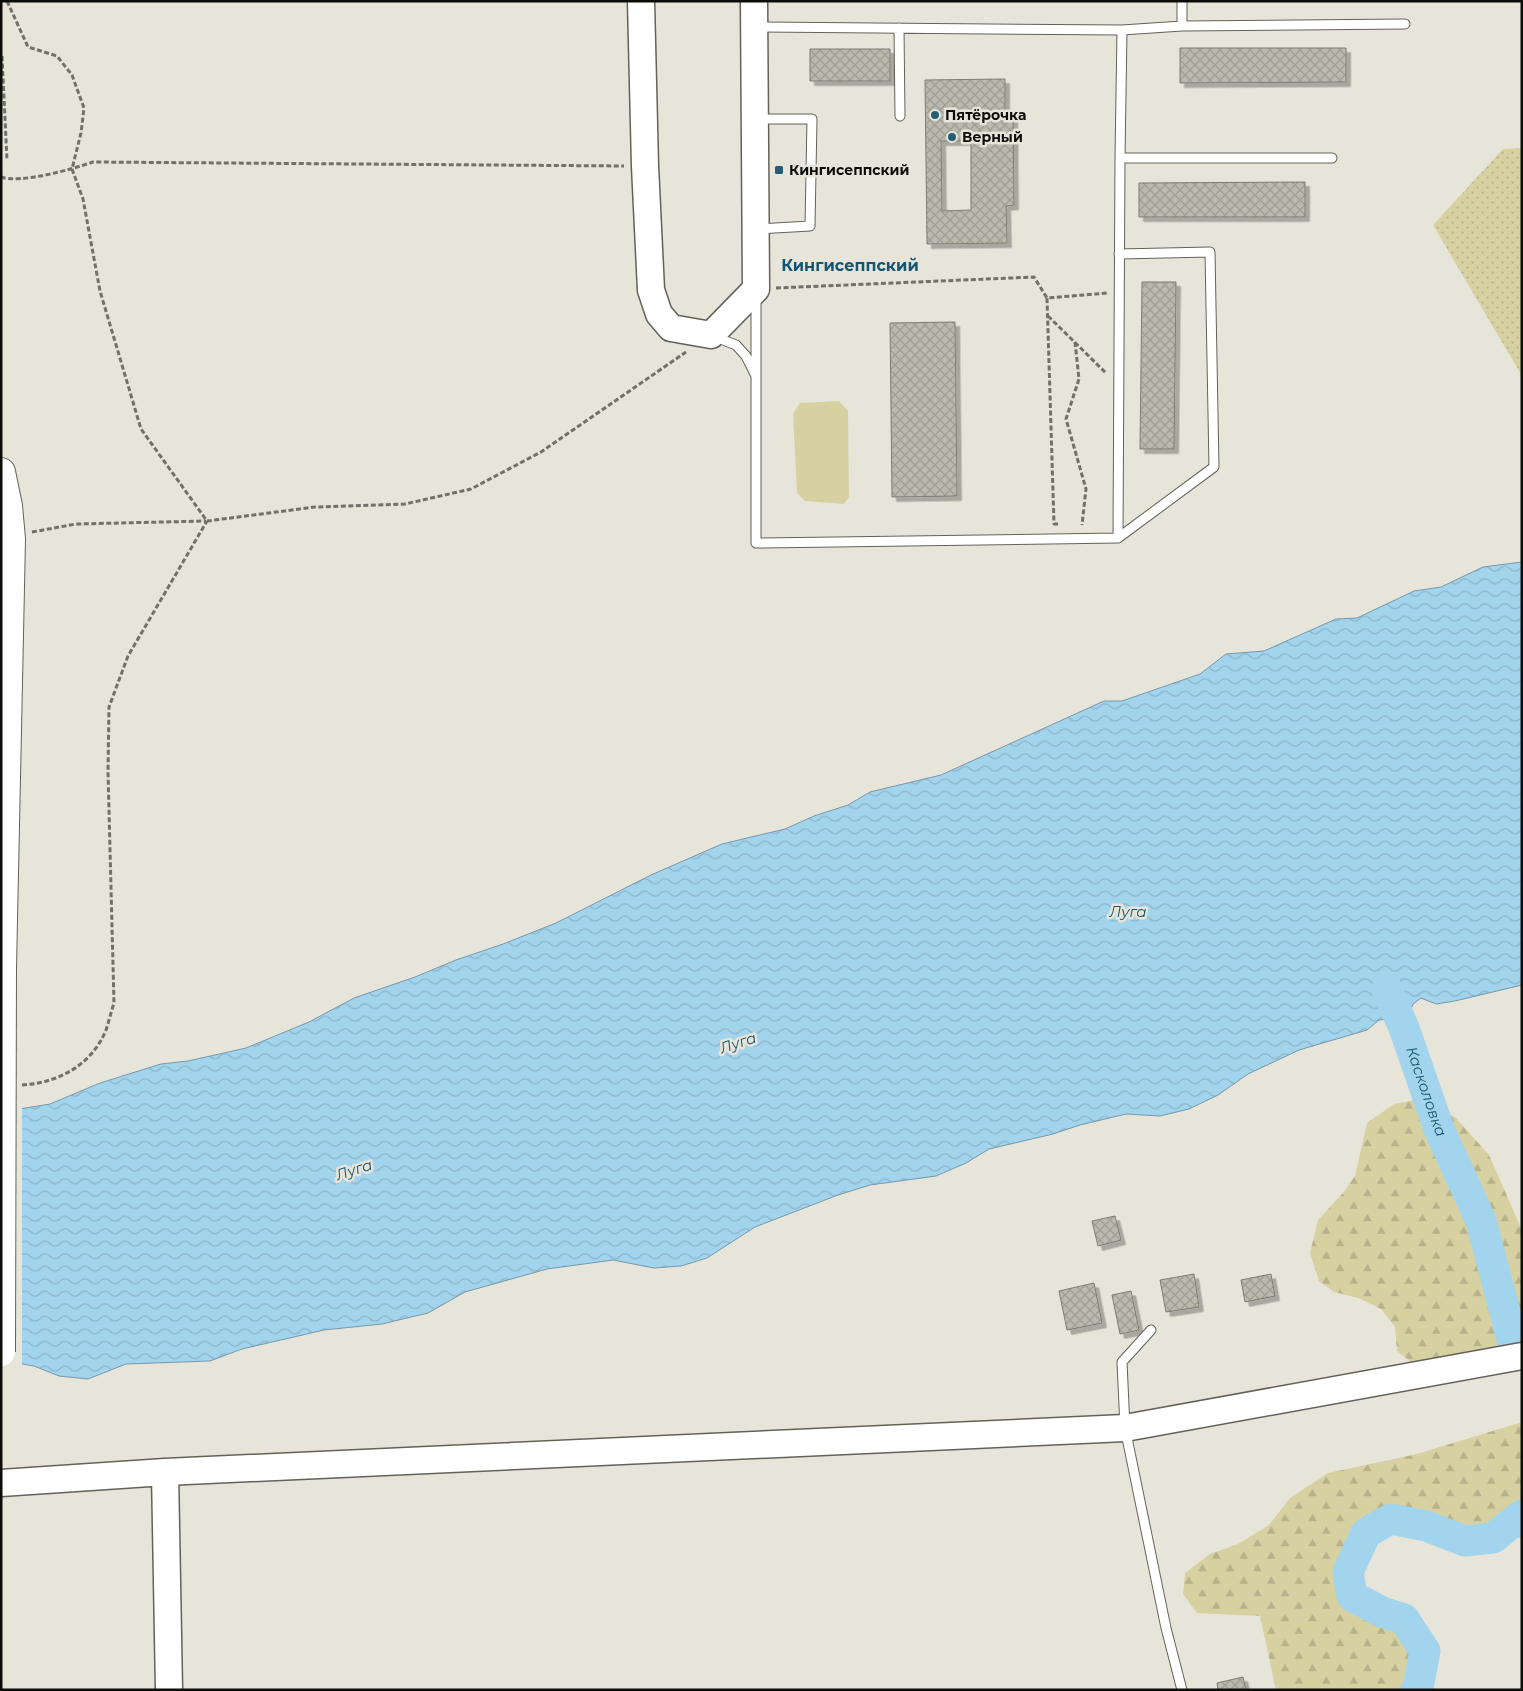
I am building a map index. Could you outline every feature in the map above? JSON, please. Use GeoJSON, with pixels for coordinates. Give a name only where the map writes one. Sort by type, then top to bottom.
{"type":"FeatureCollection","features":[{"type":"Feature","properties":{"kind":"highway"},"geometry":{"type":"LineString","coordinates":[[1,472],[8,506],[10,539],[2,968],[1,1352]]}},
{"type":"Feature","properties":{"kind":"street"},"geometry":{"type":"LineString","coordinates":[[641,1],[645,166],[651,290],[659,314],[671,328],[711,335],[756,289],[754,1]]}},
{"type":"Feature","properties":{"kind":"street"},"geometry":{"type":"LineString","coordinates":[[1,1483],[165,1472],[1126,1428],[1522,1356]]}},
{"type":"Feature","properties":{"kind":"street"},"geometry":{"type":"LineString","coordinates":[[165,1472],[169,1690]]}},
{"type":"Feature","properties":{"kind":"lane"},"geometry":{"type":"LineString","coordinates":[[1182,1],[1182,26]]}},
{"type":"Feature","properties":{"kind":"lane"},"geometry":{"type":"LineString","coordinates":[[755,27],[1122,30],[1182,26],[1405,24]]}},
{"type":"Feature","properties":{"kind":"lane"},"geometry":{"type":"LineString","coordinates":[[899,28],[900,116]]}},
{"type":"Feature","properties":{"kind":"lane"},"geometry":{"type":"LineString","coordinates":[[1118,538],[1122,30]]}},
{"type":"Feature","properties":{"kind":"lane"},"geometry":{"type":"LineString","coordinates":[[755,119],[812,119],[810,226],[756,229]]}},
{"type":"Feature","properties":{"kind":"lane"},"geometry":{"type":"LineString","coordinates":[[1120,158],[1332,158]]}},
{"type":"Feature","properties":{"kind":"lane"},"geometry":{"type":"LineString","coordinates":[[756,289],[756,543],[1118,538],[1214,467],[1210,252],[1119,254]]}},
{"type":"Feature","properties":{"kind":"lane"},"geometry":{"type":"LineString","coordinates":[[711,335],[736,345],[746,356],[756,376]]}},
{"type":"Feature","properties":{"kind":"lane"},"geometry":{"type":"LineString","coordinates":[[1151,1330],[1122,1362],[1126,1428],[1166,1628],[1182,1690]]}},
{"type":"Feature","properties":{"kind":"path"},"geometry":{"type":"LineString","coordinates":[[7,1],[28,47],[57,56],[72,75],[84,108],[81,133],[72,169],[82,199],[100,291],[141,429],[207,521]]}},
{"type":"Feature","properties":{"kind":"path"},"geometry":{"type":"LineString","coordinates":[[2,56],[7,160]]}},
{"type":"Feature","properties":{"kind":"path"},"geometry":{"type":"LineString","coordinates":[[1,178],[8,180],[47,175],[93,162],[645,166]]}},
{"type":"Feature","properties":{"kind":"path"},"geometry":{"type":"LineString","coordinates":[[756,289],[1034,277],[1047,298],[1054,524],[1064,524]]}},
{"type":"Feature","properties":{"kind":"path"},"geometry":{"type":"LineString","coordinates":[[1047,298],[1119,292]]}},
{"type":"Feature","properties":{"kind":"path"},"geometry":{"type":"LineString","coordinates":[[1048,316],[1119,385]]}},
{"type":"Feature","properties":{"kind":"path"},"geometry":{"type":"LineString","coordinates":[[32,532],[76,524],[207,521],[315,507],[405,504],[471,489],[541,452],[711,335]]}},
{"type":"Feature","properties":{"kind":"path"},"geometry":{"type":"LineString","coordinates":[[1075,342],[1078,380],[1066,419],[1086,489],[1082,525]]}},
{"type":"Feature","properties":{"kind":"path"},"geometry":{"type":"LineString","coordinates":[[18,1085],[34,1084],[60,1078],[79,1066],[96,1048],[106,1031],[114,1003],[108,772],[109,707],[128,656],[207,521]]}},
{"type":"Feature","properties":{"kind":"path"},"geometry":{"type":"LineString","coordinates":[[1073,525],[1118,526]]}},
{"type":"Feature","properties":{"kind":"green space"},"geometry":{"type":"Polygon","coordinates":[[[1522,148],[1522,376],[1433,225],[1503,149],[1522,148]]]}},
{"type":"Feature","properties":{"kind":"green space"},"geometry":{"type":"Polygon","coordinates":[[[839,401],[848,411],[849,497],[844,504],[805,501],[797,493],[793,414],[800,403],[839,401]]]}},
{"type":"Feature","properties":{"kind":"green space"},"geometry":{"type":"Polygon","coordinates":[[[1415,1100],[1455,1117],[1489,1155],[1522,1230],[1522,1343],[1460,1357],[1411,1362],[1397,1351],[1395,1327],[1381,1309],[1358,1298],[1334,1292],[1319,1281],[1310,1253],[1318,1220],[1343,1193],[1355,1176],[1367,1123],[1394,1104],[1415,1100]]]}},
{"type":"Feature","properties":{"kind":"green space"},"geometry":{"type":"Polygon","coordinates":[[[1522,1422],[1522,1538],[1493,1538],[1465,1541],[1426,1526],[1391,1519],[1366,1533],[1348,1572],[1352,1596],[1382,1612],[1404,1619],[1425,1651],[1416,1690],[1276,1690],[1260,1616],[1197,1613],[1183,1594],[1185,1573],[1210,1554],[1238,1544],[1269,1525],[1290,1498],[1328,1473],[1417,1454],[1522,1422]]]}},
{"type":"Feature","properties":{"kind":"water","name":"Луга"},"geometry":{"type":"Polygon","coordinates":[[[1522,562],[1522,985],[1436,1004],[1421,998],[1413,1004],[1404,1028],[1389,1019],[1379,1020],[1367,1030],[1299,1050],[1248,1074],[1218,1095],[1189,1109],[1160,1116],[1126,1114],[989,1149],[966,1163],[936,1176],[870,1185],[838,1195],[755,1227],[707,1258],[681,1266],[654,1268],[613,1260],[547,1269],[465,1292],[428,1313],[382,1324],[324,1330],[242,1349],[210,1361],[126,1364],[88,1379],[59,1376],[34,1366],[1,1360],[1,1112],[50,1104],[100,1083],[161,1064],[188,1061],[246,1048],[309,1022],[354,998],[415,977],[556,923],[651,875],[722,844],[785,829],[814,816],[848,805],[870,792],[941,775],[1104,701],[1122,701],[1200,674],[1226,654],[1264,651],[1336,619],[1357,618],[1414,591],[1441,587],[1483,567],[1522,562]]]}},
{"type":"Feature","properties":{"kind":"pier"},"geometry":{"type":"Polygon","coordinates":[[[22,1106],[22,1366],[1,1362],[1,1110],[22,1106]]]}},
{"type":"Feature","properties":{"kind":"building"},"geometry":{"type":"Polygon","coordinates":[[[1180,48],[1346,48],[1346,82],[1180,83],[1180,48]]]}},
{"type":"Feature","properties":{"kind":"building"},"geometry":{"type":"Polygon","coordinates":[[[810,49],[890,49],[890,81],[810,81],[810,49]]]}},
{"type":"Feature","properties":{"kind":"building"},"geometry":{"type":"Polygon","coordinates":[[[1005,79],[1005,113],[1013,112],[1014,205],[1006,206],[1007,243],[927,244],[925,80],[1005,79]],[[941,141],[942,211],[971,210],[971,141],[941,141]]]}},
{"type":"Feature","properties":{"kind":"building"},"geometry":{"type":"Polygon","coordinates":[[[1305,182],[1305,217],[1139,217],[1139,183],[1305,182]]]}},
{"type":"Feature","properties":{"kind":"building"},"geometry":{"type":"Polygon","coordinates":[[[1142,282],[1176,282],[1174,449],[1140,449],[1142,282]]]}},
{"type":"Feature","properties":{"kind":"building"},"geometry":{"type":"Polygon","coordinates":[[[955,322],[957,496],[892,497],[890,323],[955,322]]]}},
{"type":"Feature","properties":{"kind":"building"},"geometry":{"type":"Polygon","coordinates":[[[1115,1216],[1121,1240],[1098,1246],[1092,1221],[1115,1216]]]}},
{"type":"Feature","properties":{"kind":"building"},"geometry":{"type":"Polygon","coordinates":[[[1194,1274],[1199,1307],[1166,1312],[1160,1280],[1194,1274]]]}},
{"type":"Feature","properties":{"kind":"building"},"geometry":{"type":"Polygon","coordinates":[[[1271,1274],[1275,1296],[1245,1302],[1241,1280],[1271,1274]]]}},
{"type":"Feature","properties":{"kind":"building"},"geometry":{"type":"Polygon","coordinates":[[[1094,1283],[1102,1323],[1067,1330],[1059,1291],[1094,1283]]]}},
{"type":"Feature","properties":{"kind":"building"},"geometry":{"type":"Polygon","coordinates":[[[1131,1291],[1139,1330],[1120,1334],[1112,1295],[1131,1291]]]}},
{"type":"Feature","properties":{"kind":"building"},"geometry":{"type":"Polygon","coordinates":[[[1243,1677],[1246,1690],[1218,1690],[1217,1683],[1243,1677]]]}},
{"type":"Feature","properties":{"kind":"waterway","name":"Касколовка"},"geometry":{"type":"LineString","coordinates":[[1387,990],[1404,1028],[1439,1129],[1481,1221],[1512,1339]]}},
{"type":"Feature","properties":{"kind":"waterway","name":"Касколовка"},"geometry":{"type":"LineString","coordinates":[[1416,1690],[1425,1651],[1404,1619],[1382,1612],[1352,1596],[1348,1572],[1366,1533],[1391,1519],[1426,1526],[1465,1541],[1493,1538],[1522,1515]]}},
{"type":"Feature","properties":{"kind":"place","name":"Пятёрочка"},"geometry":{"type":"Point","coordinates":[935,115]}},
{"type":"Feature","properties":{"kind":"place","name":"Верный"},"geometry":{"type":"Point","coordinates":[952,137]}},
{"type":"Feature","properties":{"kind":"place","name":"Кингисеппский"},"geometry":{"type":"Point","coordinates":[779,170]}},
{"type":"Feature","properties":{"kind":"district","name":"Кингисеппский"},"geometry":{"type":"Point","coordinates":[850,265]}}]}
